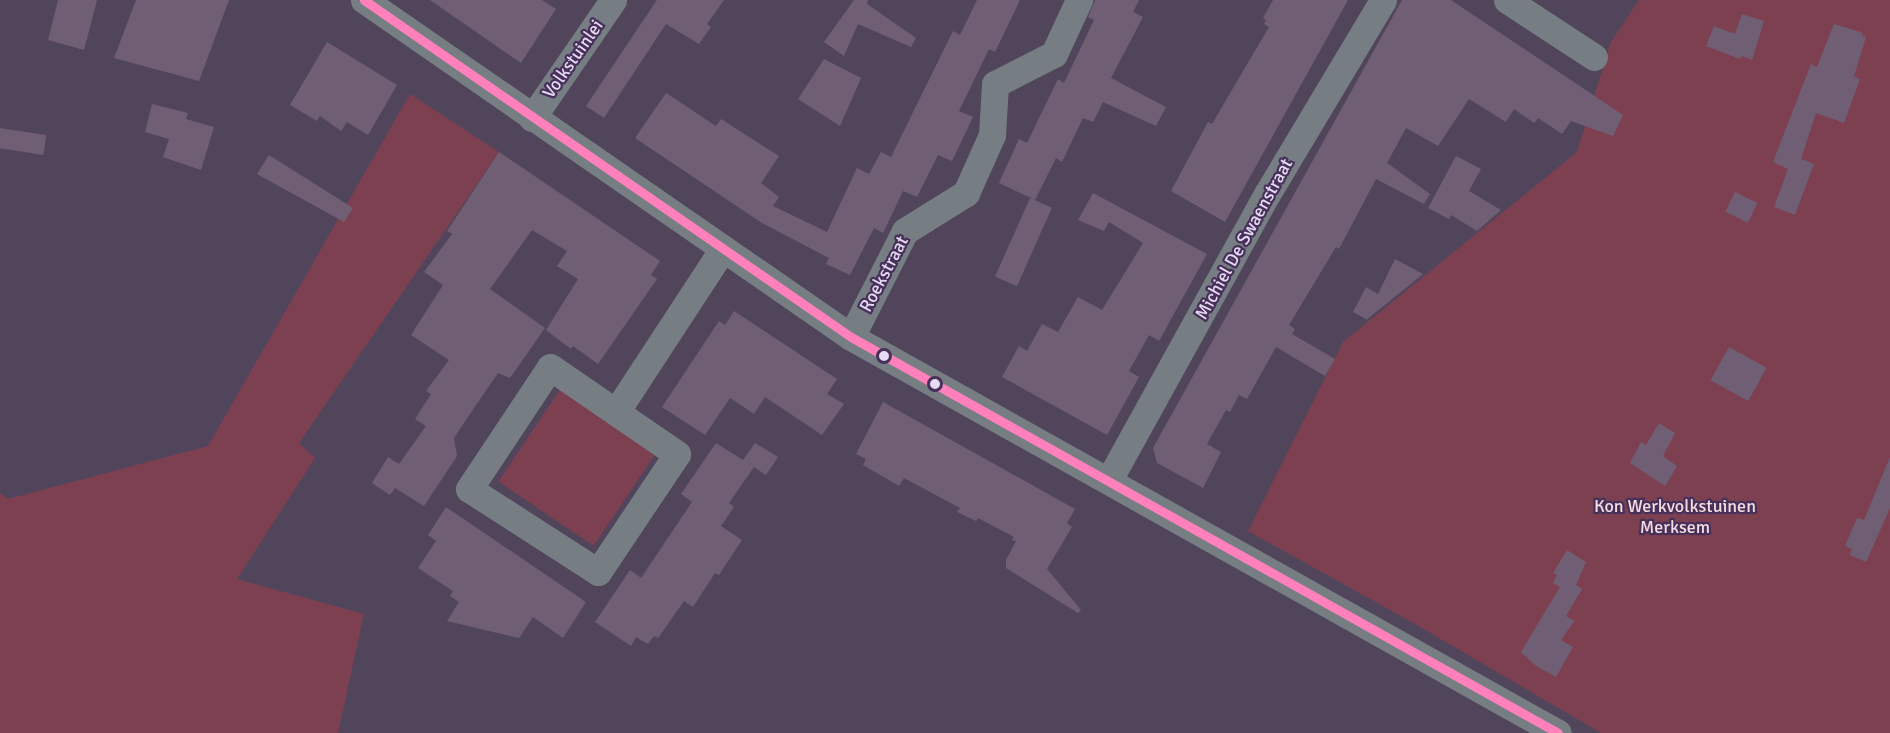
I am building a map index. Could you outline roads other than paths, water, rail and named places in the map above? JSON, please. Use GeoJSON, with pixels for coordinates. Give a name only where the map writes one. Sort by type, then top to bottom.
{"type":"FeatureCollection","features":[{"type":"Feature","properties":{"kind":"street"},"geometry":{"type":"LineString","coordinates":[[364,0],[722,250],[851,337],[1558,733]]}},
{"type":"Feature","properties":{"kind":"street","name":"Volkstuinlei"},"geometry":{"type":"LineString","coordinates":[[532,118],[613,0]]}},
{"type":"Feature","properties":{"kind":"street","name":"Roekstraat"},"geometry":{"type":"LineString","coordinates":[[851,337],[904,231],[966,193],[992,135],[994,84],[1054,54],[1079,0]]}},
{"type":"Feature","properties":{"kind":"street","name":"Michiel De Swaenstraat"},"geometry":{"type":"LineString","coordinates":[[1109,480],[1267,194],[1383,0]]}},
{"type":"Feature","properties":{"kind":"street"},"geometry":{"type":"LineString","coordinates":[[1507,0],[1594,57]]}},
{"type":"Feature","properties":{"kind":"street"},"geometry":{"type":"LineString","coordinates":[[616,412],[722,250]]}},
{"type":"Feature","properties":{"kind":"street"},"geometry":{"type":"LineString","coordinates":[[550,367],[616,412],[677,454],[598,572],[469,489],[550,367]]}},
{"type":"Feature","properties":{"kind":"park label","name":"Kon Werkvolkstuinen Merksem"},"geometry":{"type":"Point","coordinates":[1675,517]}}]}
